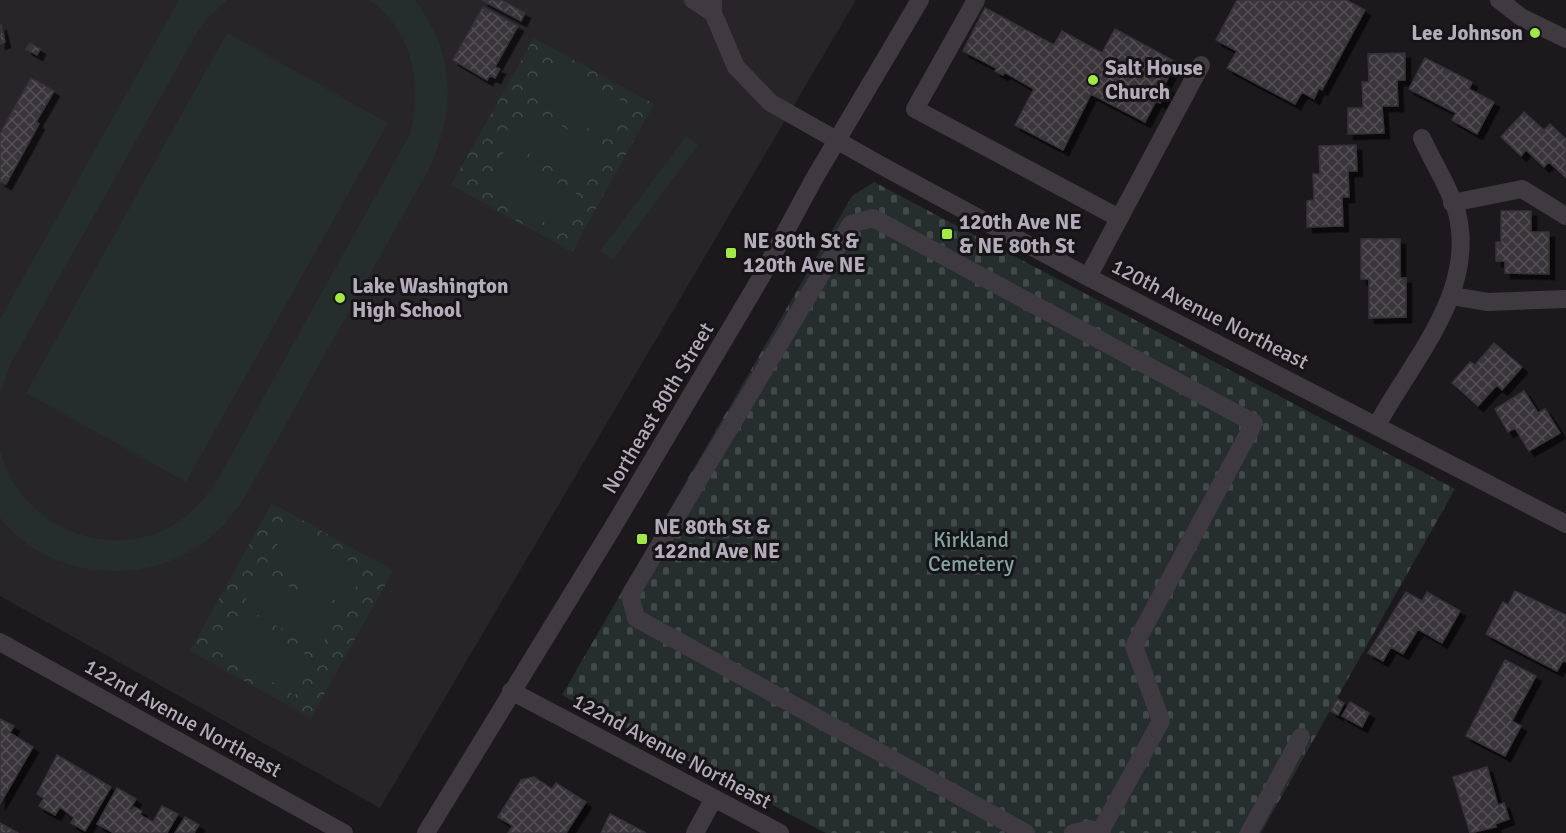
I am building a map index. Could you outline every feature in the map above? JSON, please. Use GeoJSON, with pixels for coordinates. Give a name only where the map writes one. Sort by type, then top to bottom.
{"type":"FeatureCollection","features":[{"type":"Feature","properties":{"kind":"street"},"geometry":{"type":"LineString","coordinates":[[693,0],[713,7]]}},
{"type":"Feature","properties":{"kind":"street","name":"Northeast 80th Street"},"geometry":{"type":"LineString","coordinates":[[426,833],[613,527],[760,279],[836,141],[920,0]]}},
{"type":"Feature","properties":{"kind":"street"},"geometry":{"type":"LineString","coordinates":[[976,0],[915,109],[1119,218]]}},
{"type":"Feature","properties":{"kind":"street"},"geometry":{"type":"LineString","coordinates":[[1499,0],[1521,17],[1566,39]]}},
{"type":"Feature","properties":{"kind":"street","name":"120th Avenue Northeast"},"geometry":{"type":"LineString","coordinates":[[713,7],[736,67],[771,103],[836,141],[1088,277],[1566,524]]}},
{"type":"Feature","properties":{"kind":"street"},"geometry":{"type":"LineString","coordinates":[[1088,277],[1201,65]]}},
{"type":"Feature","properties":{"kind":"street"},"geometry":{"type":"LineString","coordinates":[[1377,425],[1452,296],[1461,258],[1457,212],[1422,138]]}},
{"type":"Feature","properties":{"kind":"street"},"geometry":{"type":"LineString","coordinates":[[1452,203],[1522,189],[1566,216]]}},
{"type":"Feature","properties":{"kind":"street"},"geometry":{"type":"LineString","coordinates":[[1026,833],[636,618],[630,595],[851,224],[873,218],[1254,423],[1134,646],[1161,721],[1101,832],[1090,829],[1072,833]]}},
{"type":"Feature","properties":{"kind":"street"},"geometry":{"type":"LineString","coordinates":[[1452,296],[1488,302],[1566,299]]}},
{"type":"Feature","properties":{"kind":"street","name":"122nd Avenue Northeast"},"geometry":{"type":"LineString","coordinates":[[0,642],[344,833]]}},
{"type":"Feature","properties":{"kind":"street","name":"122nd Avenue Northeast"},"geometry":{"type":"LineString","coordinates":[[511,692],[780,833]]}},
{"type":"Feature","properties":{"kind":"street"},"geometry":{"type":"LineString","coordinates":[[1250,833],[1301,737]]}},
{"type":"Feature","properties":{"kind":"street"},"geometry":{"type":"LineString","coordinates":[[695,833],[714,798]]}},
{"type":"Feature","properties":{"kind":"shaded area","name":"Lake Washington High School"},"geometry":{"type":"Polygon","coordinates":[[[0,0],[856,0],[380,808],[0,596],[0,0]]]}},
{"type":"Feature","properties":{"kind":"green space"},"geometry":{"type":"Polygon","coordinates":[[[179,0],[227,0],[207,19],[195,36],[11,363],[0,394],[0,319],[179,0]]]}},
{"type":"Feature","properties":{"kind":"green space"},"geometry":{"type":"Polygon","coordinates":[[[370,0],[415,0],[428,21],[438,41],[448,82],[444,125],[429,169],[246,495],[225,523],[207,540],[176,559],[149,567],[122,571],[94,570],[67,564],[42,553],[19,538],[0,518],[0,450],[8,473],[21,493],[37,510],[56,524],[77,534],[100,539],[124,540],[148,536],[170,527],[197,507],[218,479],[410,134],[415,97],[411,61],[396,27],[370,0]]]}},
{"type":"Feature","properties":{"kind":"green space"},"geometry":{"type":"Polygon","coordinates":[[[227,33],[388,123],[186,482],[26,393],[227,33]]]}},
{"type":"Feature","properties":{"kind":"green space"},"geometry":{"type":"Polygon","coordinates":[[[534,38],[654,104],[572,252],[451,185],[534,38]]]}},
{"type":"Feature","properties":{"kind":"green space"},"geometry":{"type":"Polygon","coordinates":[[[553,62],[629,105],[609,140],[533,97],[553,62]]]}},
{"type":"Feature","properties":{"kind":"green space"},"geometry":{"type":"Polygon","coordinates":[[[530,108],[605,151],[586,186],[509,143],[530,108]]]}},
{"type":"Feature","properties":{"kind":"green space"},"geometry":{"type":"Polygon","coordinates":[[[686,136],[698,145],[613,260],[600,251],[686,136]]]}},
{"type":"Feature","properties":{"kind":"green space"},"geometry":{"type":"Polygon","coordinates":[[[504,152],[580,196],[560,231],[484,187],[504,152]]]}},
{"type":"Feature","properties":{"kind":"green space","name":"Kirkland Cemetery"},"geometry":{"type":"Polygon","coordinates":[[[874,182],[1455,489],[1261,833],[826,833],[562,695],[852,196],[874,182]]]}},
{"type":"Feature","properties":{"kind":"green space"},"geometry":{"type":"Polygon","coordinates":[[[272,503],[393,571],[311,718],[190,651],[272,503]]]}},
{"type":"Feature","properties":{"kind":"green space"},"geometry":{"type":"Polygon","coordinates":[[[288,526],[365,570],[345,606],[268,561],[288,526]]]}},
{"type":"Feature","properties":{"kind":"green space"},"geometry":{"type":"Polygon","coordinates":[[[262,571],[339,615],[319,650],[242,606],[262,571]]]}},
{"type":"Feature","properties":{"kind":"green space"},"geometry":{"type":"Polygon","coordinates":[[[237,616],[315,660],[295,695],[217,651],[237,616]]]}},
{"type":"Feature","properties":{"kind":"building"},"geometry":{"type":"Polygon","coordinates":[[[482,0],[501,0],[525,13],[521,21],[482,0]]]}},
{"type":"Feature","properties":{"kind":"building"},"geometry":{"type":"Polygon","coordinates":[[[1237,0],[1346,0],[1365,10],[1322,90],[1319,88],[1314,99],[1302,92],[1295,104],[1227,68],[1237,51],[1216,40],[1237,0]]]}},
{"type":"Feature","properties":{"kind":"building"},"geometry":{"type":"Polygon","coordinates":[[[483,7],[518,26],[495,67],[500,69],[495,78],[490,75],[487,80],[453,60],[483,7]]]}},
{"type":"Feature","properties":{"kind":"building","name":"Salt House Church"},"geometry":{"type":"Polygon","coordinates":[[[985,8],[1054,45],[1062,31],[1102,53],[1115,29],[1176,62],[1164,86],[1168,88],[1160,103],[1156,101],[1145,122],[1091,94],[1063,150],[1015,125],[1034,89],[1004,72],[1003,75],[995,71],[996,68],[963,51],[985,8]]]}},
{"type":"Feature","properties":{"kind":"building"},"geometry":{"type":"Polygon","coordinates":[[[0,25],[5,42],[0,44],[0,25]]]}},
{"type":"Feature","properties":{"kind":"building"},"geometry":{"type":"Polygon","coordinates":[[[30,43],[40,49],[37,55],[26,49],[30,43]]]}},
{"type":"Feature","properties":{"kind":"building"},"geometry":{"type":"Polygon","coordinates":[[[1405,53],[1405,80],[1397,80],[1398,106],[1382,106],[1384,133],[1348,134],[1348,108],[1363,108],[1362,82],[1369,82],[1368,54],[1405,53]]]}},
{"type":"Feature","properties":{"kind":"building"},"geometry":{"type":"Polygon","coordinates":[[[1425,58],[1472,82],[1469,89],[1494,102],[1477,134],[1452,120],[1456,113],[1409,89],[1425,58]]]}},
{"type":"Feature","properties":{"kind":"building"},"geometry":{"type":"Polygon","coordinates":[[[31,78],[54,91],[36,122],[39,124],[6,184],[0,181],[0,134],[31,78]]]}},
{"type":"Feature","properties":{"kind":"building"},"geometry":{"type":"Polygon","coordinates":[[[1524,112],[1544,130],[1550,124],[1566,139],[1566,178],[1549,162],[1544,167],[1526,150],[1521,156],[1501,137],[1524,112]]]}},
{"type":"Feature","properties":{"kind":"building"},"geometry":{"type":"Polygon","coordinates":[[[1356,145],[1357,171],[1348,171],[1349,197],[1342,197],[1343,226],[1307,227],[1307,201],[1314,200],[1313,174],[1320,174],[1319,146],[1356,145]]]}},
{"type":"Feature","properties":{"kind":"building"},"geometry":{"type":"Polygon","coordinates":[[[1501,211],[1531,211],[1531,232],[1549,232],[1549,274],[1505,273],[1505,261],[1496,261],[1496,242],[1501,242],[1501,211]]]}},
{"type":"Feature","properties":{"kind":"building"},"geometry":{"type":"Polygon","coordinates":[[[1361,239],[1400,239],[1400,278],[1406,278],[1406,317],[1369,318],[1369,279],[1361,279],[1361,239]]]}},
{"type":"Feature","properties":{"kind":"building"},"geometry":{"type":"Polygon","coordinates":[[[1494,343],[1522,367],[1502,390],[1497,385],[1478,406],[1452,383],[1470,362],[1475,365],[1494,343]]]}},
{"type":"Feature","properties":{"kind":"building"},"geometry":{"type":"Polygon","coordinates":[[[1524,391],[1538,413],[1545,409],[1560,433],[1529,451],[1515,428],[1508,432],[1495,409],[1524,391]]]}},
{"type":"Feature","properties":{"kind":"building"},"geometry":{"type":"Polygon","coordinates":[[[1515,591],[1566,615],[1566,662],[1563,661],[1557,671],[1486,634],[1503,602],[1508,605],[1515,591]]]}},
{"type":"Feature","properties":{"kind":"building"},"geometry":{"type":"Polygon","coordinates":[[[1406,592],[1422,601],[1427,592],[1460,611],[1442,643],[1418,629],[1403,654],[1391,647],[1383,661],[1368,653],[1406,592]]]}},
{"type":"Feature","properties":{"kind":"building"},"geometry":{"type":"Polygon","coordinates":[[[1505,660],[1536,676],[1512,721],[1521,726],[1505,756],[1466,736],[1505,660]]]}},
{"type":"Feature","properties":{"kind":"building"},"geometry":{"type":"Polygon","coordinates":[[[1337,699],[1344,703],[1338,715],[1331,711],[1337,699]]]}},
{"type":"Feature","properties":{"kind":"building"},"geometry":{"type":"Polygon","coordinates":[[[1350,702],[1369,713],[1362,727],[1342,716],[1350,702]]]}},
{"type":"Feature","properties":{"kind":"building"},"geometry":{"type":"Polygon","coordinates":[[[0,719],[14,726],[10,733],[33,747],[0,804],[0,719]]]}},
{"type":"Feature","properties":{"kind":"building"},"geometry":{"type":"Polygon","coordinates":[[[57,755],[111,787],[85,831],[71,823],[74,818],[60,807],[55,815],[39,806],[44,798],[37,794],[57,755]]]}},
{"type":"Feature","properties":{"kind":"building"},"geometry":{"type":"Polygon","coordinates":[[[1487,767],[1498,805],[1504,803],[1509,819],[1495,824],[1496,827],[1470,833],[1453,777],[1487,767]]]}},
{"type":"Feature","properties":{"kind":"building"},"geometry":{"type":"Polygon","coordinates":[[[534,777],[552,789],[556,783],[586,802],[566,833],[508,833],[513,826],[498,817],[521,780],[534,777]]]}},
{"type":"Feature","properties":{"kind":"building"},"geometry":{"type":"Polygon","coordinates":[[[117,788],[136,799],[130,809],[134,807],[142,811],[140,815],[153,822],[162,806],[178,814],[167,833],[114,833],[97,824],[117,788]]]}},
{"type":"Feature","properties":{"kind":"building"},"geometry":{"type":"Polygon","coordinates":[[[610,814],[646,833],[601,833],[610,814]]]}},
{"type":"Feature","properties":{"kind":"building"},"geometry":{"type":"Polygon","coordinates":[[[185,817],[199,825],[194,833],[175,833],[185,817]]]}},
{"type":"Feature","properties":{"kind":"building"},"geometry":{"type":"Polygon","coordinates":[[[0,823],[18,833],[0,833],[0,823]]]}},
{"type":"Feature","properties":{"kind":"place","name":"Lee Johnson"},"geometry":{"type":"Point","coordinates":[1535,33]}},
{"type":"Feature","properties":{"kind":"place","name":"Salt House Church"},"geometry":{"type":"Point","coordinates":[1093,80]}},
{"type":"Feature","properties":{"kind":"place","name":"120th Ave NE & NE 80th St"},"geometry":{"type":"Point","coordinates":[947,234]}},
{"type":"Feature","properties":{"kind":"place","name":"NE 80th St & 120th Ave NE"},"geometry":{"type":"Point","coordinates":[731,253]}},
{"type":"Feature","properties":{"kind":"place","name":"Lake Washington High School"},"geometry":{"type":"Point","coordinates":[340,298]}},
{"type":"Feature","properties":{"kind":"place","name":"NE 80th St & 122nd Ave NE"},"geometry":{"type":"Point","coordinates":[642,539]}}]}
